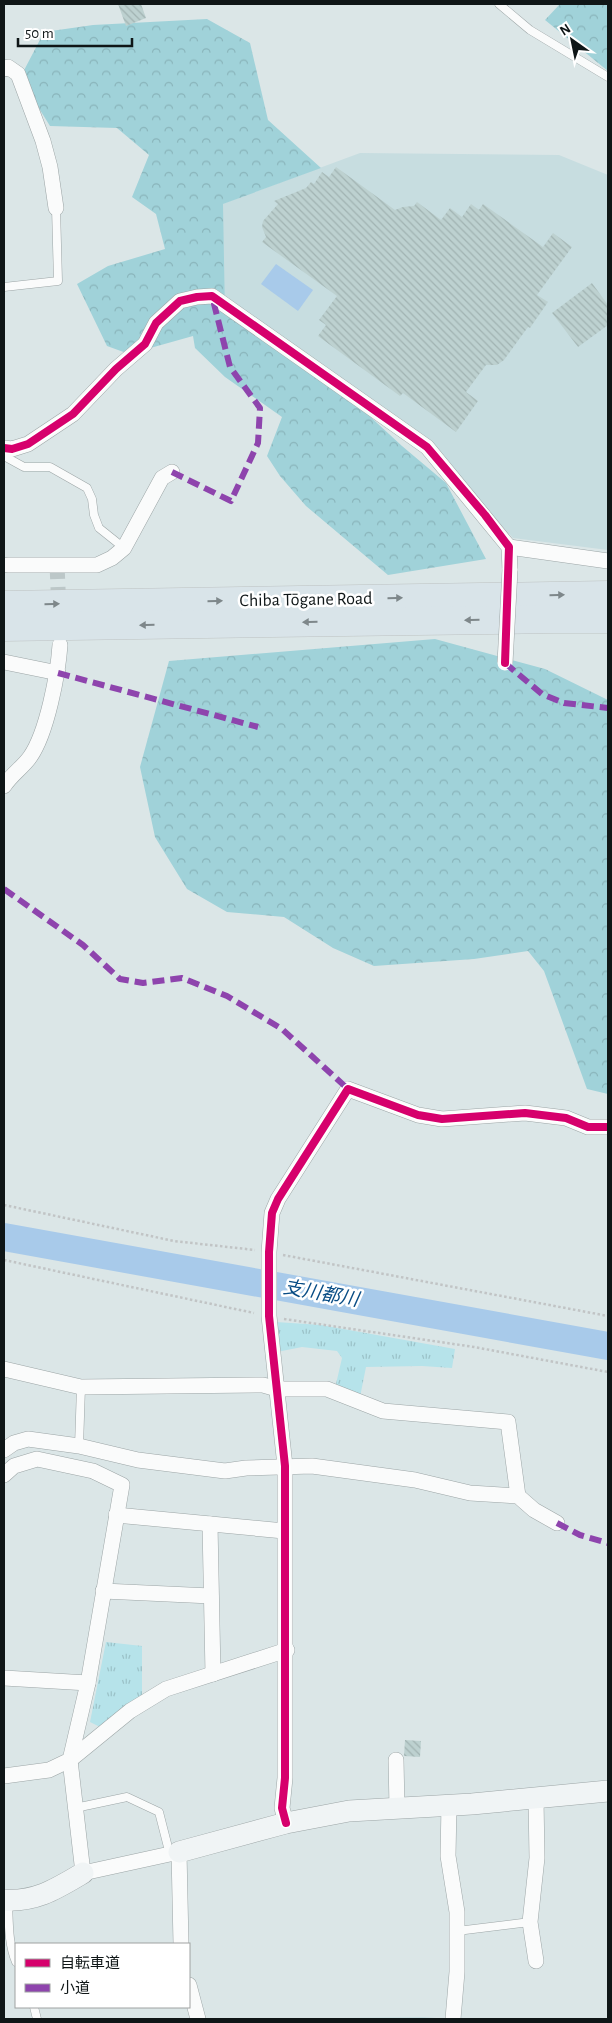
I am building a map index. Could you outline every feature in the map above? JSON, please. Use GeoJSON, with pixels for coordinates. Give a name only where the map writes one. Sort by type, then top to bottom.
{"type":"FeatureCollection","features":[{"type":"Feature","properties":{"kind":"highway","name":"Chiba Tōgane Road"},"geometry":{"type":"LineString","coordinates":[[4,605],[608,594]]}},
{"type":"Feature","properties":{"kind":"highway","name":"Chiba Tōgane Road"},"geometry":{"type":"LineString","coordinates":[[4,627],[553,618],[608,620]]}},
{"type":"Feature","properties":{"kind":"street"},"geometry":{"type":"LineString","coordinates":[[4,69],[8,67],[18,74],[30,104],[50,167],[56,208]]}},
{"type":"Feature","properties":{"kind":"street"},"geometry":{"type":"LineString","coordinates":[[4,448],[12,449],[28,444],[73,414],[116,369],[145,344],[156,323],[180,301],[212,296],[427,447],[509,547],[510,570],[505,663]]}},
{"type":"Feature","properties":{"kind":"street"},"geometry":{"type":"LineString","coordinates":[[8,565],[97,565],[112,558],[124,548],[162,478],[172,472]]}},
{"type":"Feature","properties":{"kind":"street"},"geometry":{"type":"LineString","coordinates":[[509,547],[608,561]]}},
{"type":"Feature","properties":{"kind":"street"},"geometry":{"type":"LineString","coordinates":[[4,786],[12,775],[30,758],[39,741],[58,673],[60,645]]}},
{"type":"Feature","properties":{"kind":"street"},"geometry":{"type":"LineString","coordinates":[[4,662],[58,673]]}},
{"type":"Feature","properties":{"kind":"street"},"geometry":{"type":"LineString","coordinates":[[286,1823],[282,1808],[285,1778],[287,1650],[284,1531],[286,1466],[269,1316],[269,1252],[272,1213],[278,1198],[348,1089],[418,1116],[442,1118],[525,1113],[566,1118],[588,1126],[608,1127]]}},
{"type":"Feature","properties":{"kind":"street"},"geometry":{"type":"LineString","coordinates":[[4,1369],[81,1387],[264,1384],[277,1390],[327,1389],[383,1411],[508,1422],[518,1496]]}},
{"type":"Feature","properties":{"kind":"street"},"geometry":{"type":"LineString","coordinates":[[4,1450],[14,1443],[28,1439],[79,1446],[138,1460],[226,1471],[286,1466],[312,1466],[415,1480],[470,1493],[518,1496],[534,1510],[557,1523]]}},
{"type":"Feature","properties":{"kind":"street"},"geometry":{"type":"LineString","coordinates":[[4,1476],[14,1466],[38,1459],[94,1471],[122,1485],[88,1683],[70,1760],[83,1873]]}},
{"type":"Feature","properties":{"kind":"street"},"geometry":{"type":"LineString","coordinates":[[116,1515],[284,1531]]}},
{"type":"Feature","properties":{"kind":"street"},"geometry":{"type":"LineString","coordinates":[[210,1524],[213,1674]]}},
{"type":"Feature","properties":{"kind":"street"},"geometry":{"type":"LineString","coordinates":[[103,1591],[211,1596]]}},
{"type":"Feature","properties":{"kind":"street"},"geometry":{"type":"LineString","coordinates":[[4,1776],[49,1770],[70,1760],[130,1711],[166,1689],[287,1650]]}},
{"type":"Feature","properties":{"kind":"street"},"geometry":{"type":"LineString","coordinates":[[4,1678],[88,1683]]}},
{"type":"Feature","properties":{"kind":"street"},"geometry":{"type":"LineString","coordinates":[[396,1760],[397,1807]]}},
{"type":"Feature","properties":{"kind":"street"},"geometry":{"type":"LineString","coordinates":[[6,1901],[42,1896],[83,1873],[174,1854],[286,1823],[348,1811],[536,1799],[608,1791]]}},
{"type":"Feature","properties":{"kind":"street"},"geometry":{"type":"LineString","coordinates":[[536,1799],[538,1858],[530,1922],[536,1961]]}},
{"type":"Feature","properties":{"kind":"street"},"geometry":{"type":"LineString","coordinates":[[449,1805],[448,1856],[457,1912],[457,1972],[453,2019]]}},
{"type":"Feature","properties":{"kind":"street"},"geometry":{"type":"LineString","coordinates":[[174,1854],[181,1943]]}},
{"type":"Feature","properties":{"kind":"street"},"geometry":{"type":"LineString","coordinates":[[190,1990],[198,2019]]}},
{"type":"Feature","properties":{"kind":"lane"},"geometry":{"type":"LineString","coordinates":[[499,4],[530,30],[608,77]]}},
{"type":"Feature","properties":{"kind":"lane"},"geometry":{"type":"LineString","coordinates":[[4,287],[58,281],[56,208]]}},
{"type":"Feature","properties":{"kind":"lane"},"geometry":{"type":"LineString","coordinates":[[4,456],[24,467],[50,467],[87,488],[92,499],[94,515],[99,528],[124,548]]}},
{"type":"Feature","properties":{"kind":"lane"},"geometry":{"type":"LineString","coordinates":[[79,1446],[81,1387]]}},
{"type":"Feature","properties":{"kind":"lane"},"geometry":{"type":"LineString","coordinates":[[75,1808],[127,1797],[159,1812],[174,1854]]}},
{"type":"Feature","properties":{"kind":"lane"},"geometry":{"type":"LineString","coordinates":[[6,1901],[15,1959]]}},
{"type":"Feature","properties":{"kind":"lane"},"geometry":{"type":"LineString","coordinates":[[457,1932],[530,1922]]}},
{"type":"Feature","properties":{"kind":"path"},"geometry":{"type":"LineString","coordinates":[[4,1205],[174,1241],[269,1252],[307,1261],[608,1316]]}},
{"type":"Feature","properties":{"kind":"path"},"geometry":{"type":"LineString","coordinates":[[4,1260],[269,1316],[474,1347],[608,1372]]}},
{"type":"Feature","properties":{"kind":"shaded area"},"geometry":{"type":"Polygon","coordinates":[[[360,153],[559,155],[608,175],[608,550],[513,538],[428,444],[224,297],[222,204],[360,153]]]}},
{"type":"Feature","properties":{"kind":"shaded area"},"geometry":{"type":"Polygon","coordinates":[[[276,264],[313,290],[298,311],[261,284],[276,264]]]}},
{"type":"Feature","properties":{"kind":"shaded area"},"geometry":{"type":"Polygon","coordinates":[[[423,2017],[449,2019],[343,2018],[423,2017]]]}},
{"type":"Feature","properties":{"kind":"green space"},"geometry":{"type":"Polygon","coordinates":[[[560,4],[605,4],[608,6],[608,71],[545,20],[560,4]]]}},
{"type":"Feature","properties":{"kind":"green space"},"geometry":{"type":"Polygon","coordinates":[[[207,19],[250,43],[268,120],[321,168],[223,204],[225,314],[363,410],[446,483],[486,559],[388,575],[306,506],[280,476],[267,456],[282,417],[225,377],[195,348],[193,336],[129,354],[107,346],[77,284],[108,266],[165,249],[156,214],[132,197],[149,155],[117,128],[50,126],[20,78],[44,32],[93,25],[207,19]]]}},
{"type":"Feature","properties":{"kind":"green space"},"geometry":{"type":"Polygon","coordinates":[[[435,639],[545,669],[608,700],[608,1094],[587,1089],[544,971],[528,951],[474,959],[374,966],[333,948],[284,917],[227,912],[187,889],[155,837],[140,767],[169,661],[435,639]]]}},
{"type":"Feature","properties":{"kind":"green space"},"geometry":{"type":"Polygon","coordinates":[[[276,1322],[321,1325],[455,1349],[452,1368],[422,1366],[366,1367],[360,1397],[336,1384],[342,1358],[337,1351],[302,1347],[277,1352],[276,1322]]]}},
{"type":"Feature","properties":{"kind":"green space"},"geometry":{"type":"Polygon","coordinates":[[[106,1642],[142,1646],[142,1696],[102,1728],[90,1722],[106,1642]]]}},
{"type":"Feature","properties":{"kind":"building"},"geometry":{"type":"Polygon","coordinates":[[[118,4],[141,4],[146,18],[126,26],[118,4]]]}},
{"type":"Feature","properties":{"kind":"building"},"geometry":{"type":"Polygon","coordinates":[[[336,167],[395,210],[414,206],[417,202],[441,220],[450,208],[462,217],[471,204],[479,210],[483,204],[543,247],[553,233],[572,247],[537,295],[548,302],[530,328],[528,327],[504,360],[497,365],[486,365],[466,392],[478,401],[456,432],[403,393],[400,396],[318,336],[326,325],[319,320],[337,296],[262,242],[266,237],[262,227],[263,221],[278,204],[274,201],[306,188],[311,182],[314,184],[322,172],[329,177],[336,167]]]}},
{"type":"Feature","properties":{"kind":"building"},"geometry":{"type":"Polygon","coordinates":[[[592,283],[608,305],[608,325],[578,347],[552,313],[592,283]]]}},
{"type":"Feature","properties":{"kind":"building"},"geometry":{"type":"Polygon","coordinates":[[[405,1740],[421,1741],[420,1757],[404,1756],[405,1740]]]}},
{"type":"Feature","properties":{"kind":"waterway","name":"支川都川"},"geometry":{"type":"LineString","coordinates":[[4,1237],[608,1346]]}},
{"type":"Feature","properties":{"kind":"tunnel"},"geometry":{"type":"LineString","coordinates":[[57,564],[59,611]]}},
{"type":"Feature","properties":{"kind":"marked path"},"geometry":{"type":"LineString","coordinates":[[172,472],[231,501],[258,443],[260,408],[230,367],[212,296]]}},
{"type":"Feature","properties":{"kind":"marked path"},"geometry":{"type":"LineString","coordinates":[[505,663],[542,694],[564,703],[608,708]]}},
{"type":"Feature","properties":{"kind":"marked path"},"geometry":{"type":"LineString","coordinates":[[58,673],[258,727]]}},
{"type":"Feature","properties":{"kind":"marked path"},"geometry":{"type":"LineString","coordinates":[[4,889],[83,945],[120,979],[143,983],[182,978],[227,996],[282,1029],[348,1089]]}},
{"type":"Feature","properties":{"kind":"marked path"},"geometry":{"type":"LineString","coordinates":[[557,1523],[580,1535],[608,1543]]}},
{"type":"Feature","properties":{"kind":"cycle path"},"geometry":{"type":"LineString","coordinates":[[4,448],[12,449],[28,444],[73,414],[116,369],[145,344],[156,323],[180,301],[212,296],[427,447],[485,515],[509,547],[505,663]]}},
{"type":"Feature","properties":{"kind":"cycle path"},"geometry":{"type":"LineString","coordinates":[[286,1823],[282,1808],[285,1778],[285,1466],[269,1316],[269,1252],[272,1213],[278,1199],[348,1089],[418,1115],[442,1119],[525,1113],[566,1118],[588,1127],[608,1127]]}}]}
